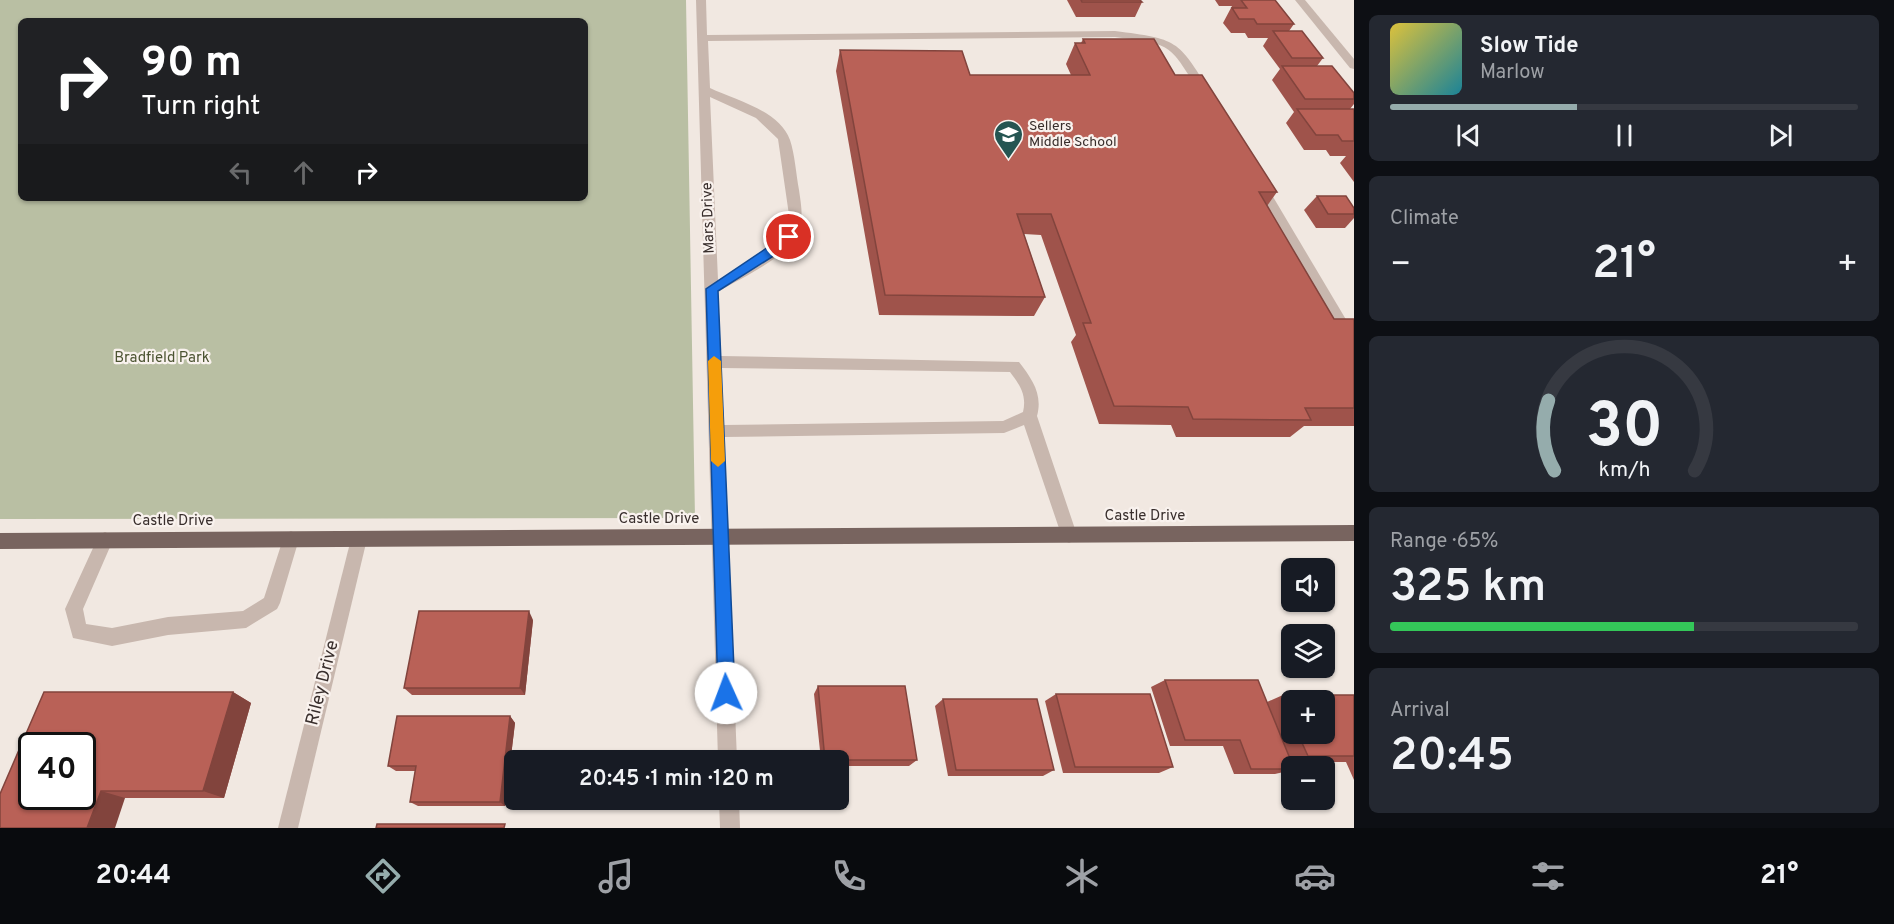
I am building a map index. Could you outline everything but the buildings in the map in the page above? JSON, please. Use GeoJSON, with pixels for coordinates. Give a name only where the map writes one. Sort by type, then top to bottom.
{"type":"FeatureCollection","features":[{"type":"Feature","properties":{"kind":"main road","name":"Castle Drive"},"geometry":{"type":"LineString","coordinates":[[0,540],[1354,533]]}},
{"type":"Feature","properties":{"kind":"street","name":"Mars Drive"},"geometry":{"type":"LineString","coordinates":[[701,0],[728,750]]}},
{"type":"Feature","properties":{"kind":"street"},"geometry":{"type":"LineString","coordinates":[[1300,0],[1354,66]]}},
{"type":"Feature","properties":{"kind":"street"},"geometry":{"type":"LineString","coordinates":[[702,38],[1116,34],[1167,40],[1179,49],[1209,100]]}},
{"type":"Feature","properties":{"kind":"street"},"geometry":{"type":"LineString","coordinates":[[704,90],[768,119],[778,128],[784,139],[795,223],[789,237],[779,247],[712,289]]}},
{"type":"Feature","properties":{"kind":"street"},"geometry":{"type":"LineString","coordinates":[[1252,171],[1354,345]]}},
{"type":"Feature","properties":{"kind":"street"},"geometry":{"type":"LineString","coordinates":[[714,362],[1014,366],[1027,383],[1034,402],[1029,416],[1070,535]]}},
{"type":"Feature","properties":{"kind":"street"},"geometry":{"type":"LineString","coordinates":[[717,430],[1004,427],[1029,416]]}},
{"type":"Feature","properties":{"kind":"street"},"geometry":{"type":"LineString","coordinates":[[105,540],[74,609],[79,632],[112,637],[168,626],[246,619],[271,603],[291,539]]}},
{"type":"Feature","properties":{"kind":"street","name":"Riley Drive"},"geometry":{"type":"LineString","coordinates":[[288,828],[358,539]]}},
{"type":"Feature","properties":{"kind":"street"},"geometry":{"type":"LineString","coordinates":[[729,810],[730,828]]}},
{"type":"Feature","properties":{"kind":"green space","name":"Bradfield Park"},"geometry":{"type":"Polygon","coordinates":[[[0,0],[686,0],[695,518],[0,519],[0,0]]]}},
{"type":"Feature","properties":{"kind":"slow traffic"},"geometry":{"type":"LineString","coordinates":[[714,361],[718,461]]}},
{"type":"Feature","properties":{"kind":"place","name":"Sellers Middle School"},"geometry":{"type":"Point","coordinates":[1008,160]}},
{"type":"Feature","properties":{"kind":"route"},"geometry":{"type":"LineString","coordinates":[[726,693],[712,289],[779,247],[789,237]]}}]}
